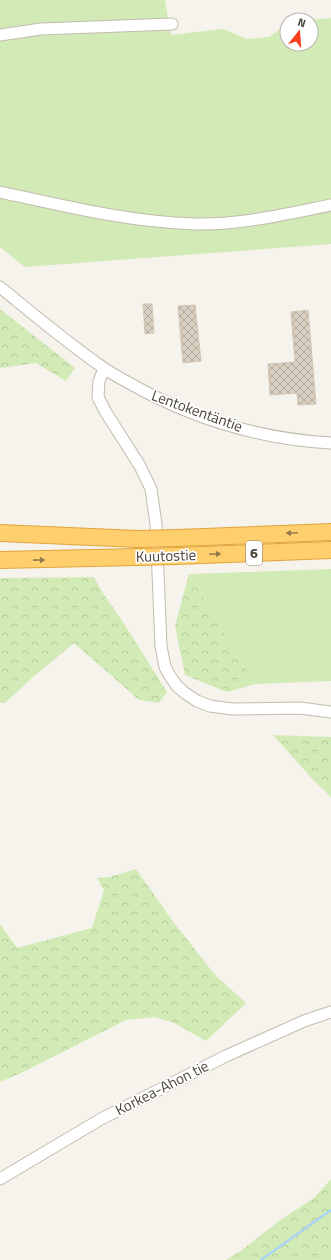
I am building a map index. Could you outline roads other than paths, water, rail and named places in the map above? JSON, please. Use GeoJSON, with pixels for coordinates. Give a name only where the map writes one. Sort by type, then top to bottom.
{"type":"FeatureCollection","features":[{"type":"Feature","properties":{"kind":"highway","name":"Kuutostie"},"geometry":{"type":"LineString","coordinates":[[0,540],[138,539],[331,532]]}},
{"type":"Feature","properties":{"kind":"highway"},"geometry":{"type":"LineString","coordinates":[[0,533],[138,539]]}},
{"type":"Feature","properties":{"kind":"highway","name":"Kuutostie"},"geometry":{"type":"LineString","coordinates":[[0,560],[176,556],[331,550]]}},
{"type":"Feature","properties":{"kind":"street"},"geometry":{"type":"LineString","coordinates":[[0,35],[41,29],[172,24]]}},
{"type":"Feature","properties":{"kind":"street"},"geometry":{"type":"LineString","coordinates":[[0,192],[124,217],[196,224],[238,222],[331,206]]}},
{"type":"Feature","properties":{"kind":"street","name":"Lentokentäntie"},"geometry":{"type":"LineString","coordinates":[[0,287],[104,369],[149,394],[207,419],[242,429],[279,437],[331,443]]}},
{"type":"Feature","properties":{"kind":"street"},"geometry":{"type":"LineString","coordinates":[[104,369],[99,381],[98,397],[105,411],[140,466],[151,489],[156,524],[161,646],[165,667],[170,676],[177,686],[185,693],[197,701],[210,706],[232,709],[300,708],[331,712]]}},
{"type":"Feature","properties":{"kind":"street"},"geometry":{"type":"LineString","coordinates":[[242,535],[243,553]]}},
{"type":"Feature","properties":{"kind":"street","name":"Korkea-Ahon tie"},"geometry":{"type":"LineString","coordinates":[[0,1179],[101,1119],[226,1056],[304,1021],[331,1012]]}},
{"type":"Feature","properties":{"kind":"waterway"},"geometry":{"type":"LineString","coordinates":[[261,1260],[331,1210]]}}]}
